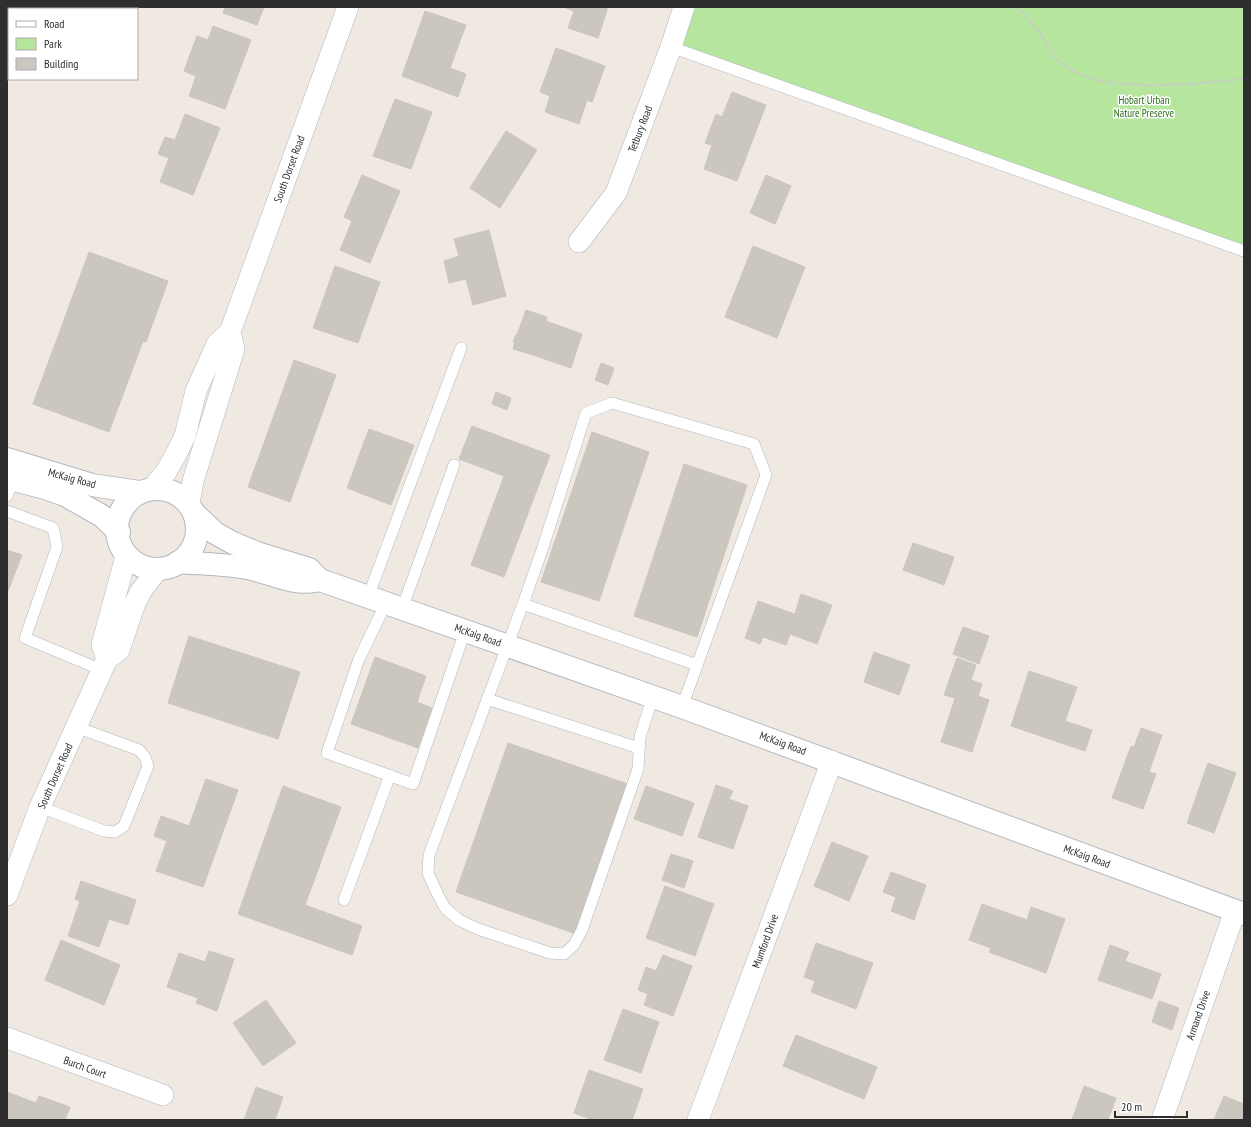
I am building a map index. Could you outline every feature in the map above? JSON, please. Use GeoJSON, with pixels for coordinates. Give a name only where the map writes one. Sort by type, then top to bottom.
{"type":"FeatureCollection","features":[{"type":"Feature","properties":{"kind":"street","name":"South Dorset Road"},"geometry":{"type":"LineString","coordinates":[[146,491],[172,461],[185,436],[196,391],[217,344],[230,332],[348,7]]}},
{"type":"Feature","properties":{"kind":"street","name":"Tetbury Road"},"geometry":{"type":"LineString","coordinates":[[580,242],[616,193],[671,47],[684,7]]}},
{"type":"Feature","properties":{"kind":"street","name":"South Dorset Road"},"geometry":{"type":"LineString","coordinates":[[192,510],[196,470],[234,349],[230,332]]}},
{"type":"Feature","properties":{"kind":"street","name":"McKaig Road"},"geometry":{"type":"LineString","coordinates":[[7,459],[92,485],[146,491]]}},
{"type":"Feature","properties":{"kind":"street","name":"McKaig Road"},"geometry":{"type":"LineString","coordinates":[[9,485],[45,488],[65,495],[102,516],[118,532]]}},
{"type":"Feature","properties":{"kind":"street"},"geometry":{"type":"LineString","coordinates":[[163,490],[181,497],[192,510],[198,529],[195,542],[188,554],[178,562],[167,568],[157,570],[144,567],[126,556],[120,543],[118,532],[124,509],[130,499],[146,491],[163,490]]}},
{"type":"Feature","properties":{"kind":"street","name":"McKaig Road"},"geometry":{"type":"LineString","coordinates":[[192,510],[215,533],[233,544],[309,569],[320,580],[653,696],[832,761],[1239,913]]}},
{"type":"Feature","properties":{"kind":"street"},"geometry":{"type":"LineString","coordinates":[[104,664],[102,645],[126,556]]}},
{"type":"Feature","properties":{"kind":"street","name":"McKaig Road"},"geometry":{"type":"LineString","coordinates":[[178,562],[234,566],[304,583],[320,580]]}},
{"type":"Feature","properties":{"kind":"street","name":"South Dorset Road"},"geometry":{"type":"LineString","coordinates":[[7,894],[40,808],[104,664],[119,650],[135,603],[141,591],[157,570]]}},
{"type":"Feature","properties":{"kind":"street","name":"Mumford Drive"},"geometry":{"type":"LineString","coordinates":[[698,1120],[832,761]]}},
{"type":"Feature","properties":{"kind":"street","name":"Armand Drive"},"geometry":{"type":"LineString","coordinates":[[1162,1120],[1239,913]]}},
{"type":"Feature","properties":{"kind":"street","name":"Burch Court"},"geometry":{"type":"LineString","coordinates":[[7,1038],[163,1095]]}},
{"type":"Feature","properties":{"kind":"lane"},"geometry":{"type":"LineString","coordinates":[[671,47],[1244,251]]}},
{"type":"Feature","properties":{"kind":"lane"},"geometry":{"type":"LineString","coordinates":[[386,603],[462,348]]}},
{"type":"Feature","properties":{"kind":"lane"},"geometry":{"type":"LineString","coordinates":[[653,696],[640,737],[638,769],[582,930],[574,944],[564,954],[550,954],[478,929],[459,920],[446,908],[437,893],[428,873],[429,856],[523,604],[586,413],[612,404],[754,444],[766,475],[682,707]]}},
{"type":"Feature","properties":{"kind":"lane"},"geometry":{"type":"LineString","coordinates":[[454,464],[358,659],[327,753],[413,784],[465,631]]}},
{"type":"Feature","properties":{"kind":"lane"},"geometry":{"type":"LineString","coordinates":[[7,511],[53,528],[57,547],[25,638],[104,664]]}},
{"type":"Feature","properties":{"kind":"lane"},"geometry":{"type":"LineString","coordinates":[[523,604],[697,665]]}},
{"type":"Feature","properties":{"kind":"lane"},"geometry":{"type":"LineString","coordinates":[[487,699],[639,748]]}},
{"type":"Feature","properties":{"kind":"lane"},"geometry":{"type":"LineString","coordinates":[[40,808],[104,831],[116,832],[124,826],[148,766],[145,757],[138,750],[76,727]]}},
{"type":"Feature","properties":{"kind":"lane"},"geometry":{"type":"LineString","coordinates":[[344,900],[390,775]]}},
{"type":"Feature","properties":{"kind":"path"},"geometry":{"type":"LineString","coordinates":[[1017,7],[1030,19],[1053,56],[1073,71],[1094,79],[1136,85],[1244,79]]}},
{"type":"Feature","properties":{"kind":"green space","name":"Hobart Urban Nature Preserve"},"geometry":{"type":"Polygon","coordinates":[[[684,7],[1244,7],[1244,248],[671,47],[684,7]]]}},
{"type":"Feature","properties":{"kind":"building"},"geometry":{"type":"Polygon","coordinates":[[[225,7],[264,7],[257,25],[223,13],[225,7]]]}},
{"type":"Feature","properties":{"kind":"building"},"geometry":{"type":"Polygon","coordinates":[[[563,7],[608,7],[598,38],[568,28],[574,11],[563,7]]]}},
{"type":"Feature","properties":{"kind":"building"},"geometry":{"type":"Polygon","coordinates":[[[425,11],[466,25],[450,68],[466,74],[458,97],[402,76],[425,11]]]}},
{"type":"Feature","properties":{"kind":"building"},"geometry":{"type":"Polygon","coordinates":[[[213,26],[251,40],[225,109],[189,96],[196,76],[184,71],[197,36],[208,40],[213,26]]]}},
{"type":"Feature","properties":{"kind":"building"},"geometry":{"type":"Polygon","coordinates":[[[556,48],[605,66],[592,102],[587,100],[579,124],[545,112],[550,96],[540,92],[556,48]]]}},
{"type":"Feature","properties":{"kind":"building"},"geometry":{"type":"Polygon","coordinates":[[[732,92],[766,105],[737,181],[704,169],[712,145],[705,143],[716,114],[722,117],[732,92]]]}},
{"type":"Feature","properties":{"kind":"building"},"geometry":{"type":"Polygon","coordinates":[[[395,99],[432,112],[411,169],[373,156],[395,99]]]}},
{"type":"Feature","properties":{"kind":"building"},"geometry":{"type":"Polygon","coordinates":[[[185,114],[220,128],[193,195],[160,182],[169,158],[158,154],[165,137],[175,140],[185,114]]]}},
{"type":"Feature","properties":{"kind":"building"},"geometry":{"type":"Polygon","coordinates":[[[506,131],[537,150],[500,208],[470,188],[506,131]]]}},
{"type":"Feature","properties":{"kind":"building"},"geometry":{"type":"Polygon","coordinates":[[[362,175],[400,191],[370,263],[340,250],[352,221],[344,217],[362,175]]]}},
{"type":"Feature","properties":{"kind":"building"},"geometry":{"type":"Polygon","coordinates":[[[766,175],[791,186],[775,224],[750,213],[766,175]]]}},
{"type":"Feature","properties":{"kind":"building"},"geometry":{"type":"Polygon","coordinates":[[[489,230],[506,296],[473,305],[466,279],[449,283],[444,261],[459,256],[454,239],[489,230]]]}},
{"type":"Feature","properties":{"kind":"building"},"geometry":{"type":"Polygon","coordinates":[[[753,246],[805,267],[777,338],[725,317],[753,246]]]}},
{"type":"Feature","properties":{"kind":"building"},"geometry":{"type":"Polygon","coordinates":[[[89,252],[168,281],[146,342],[143,341],[109,432],[33,404],[89,252]]]}},
{"type":"Feature","properties":{"kind":"building"},"geometry":{"type":"Polygon","coordinates":[[[335,266],[380,282],[358,343],[313,328],[335,266]]]}},
{"type":"Feature","properties":{"kind":"building"},"geometry":{"type":"Polygon","coordinates":[[[526,310],[547,317],[546,321],[582,334],[571,368],[513,349],[515,342],[513,342],[526,310]]]}},
{"type":"Feature","properties":{"kind":"building"},"geometry":{"type":"Polygon","coordinates":[[[294,360],[336,375],[290,502],[248,487],[294,360]]]}},
{"type":"Feature","properties":{"kind":"building"},"geometry":{"type":"Polygon","coordinates":[[[601,363],[614,368],[608,385],[595,380],[601,363]]]}},
{"type":"Feature","properties":{"kind":"building"},"geometry":{"type":"Polygon","coordinates":[[[496,392],[511,398],[507,410],[492,404],[496,392]]]}},
{"type":"Feature","properties":{"kind":"building"},"geometry":{"type":"Polygon","coordinates":[[[472,426],[550,455],[504,577],[471,565],[504,476],[459,459],[472,426]]]}},
{"type":"Feature","properties":{"kind":"building"},"geometry":{"type":"Polygon","coordinates":[[[369,429],[414,445],[391,505],[347,488],[369,429]]]}},
{"type":"Feature","properties":{"kind":"building"},"geometry":{"type":"Polygon","coordinates":[[[592,432],[649,452],[599,601],[541,582],[592,432]]]}},
{"type":"Feature","properties":{"kind":"building"},"geometry":{"type":"Polygon","coordinates":[[[684,464],[747,485],[697,637],[634,616],[684,464]]]}},
{"type":"Feature","properties":{"kind":"building"},"geometry":{"type":"Polygon","coordinates":[[[913,543],[954,557],[944,585],[903,570],[913,543]]]}},
{"type":"Feature","properties":{"kind":"building"},"geometry":{"type":"Polygon","coordinates":[[[7,550],[22,555],[8,591],[7,591],[7,550]]]}},
{"type":"Feature","properties":{"kind":"building"},"geometry":{"type":"Polygon","coordinates":[[[801,594],[832,605],[817,644],[790,634],[786,645],[763,637],[760,644],[745,638],[758,601],[795,614],[801,594]]]}},
{"type":"Feature","properties":{"kind":"building"},"geometry":{"type":"Polygon","coordinates":[[[963,627],[989,636],[979,664],[953,654],[963,627]]]}},
{"type":"Feature","properties":{"kind":"building"},"geometry":{"type":"Polygon","coordinates":[[[189,636],[300,672],[278,739],[168,703],[189,636]]]}},
{"type":"Feature","properties":{"kind":"building"},"geometry":{"type":"Polygon","coordinates":[[[874,652],[910,665],[899,695],[864,682],[874,652]]]}},
{"type":"Feature","properties":{"kind":"building"},"geometry":{"type":"Polygon","coordinates":[[[375,657],[426,676],[417,702],[432,708],[418,748],[351,724],[375,657]]]}},
{"type":"Feature","properties":{"kind":"building"},"geometry":{"type":"Polygon","coordinates":[[[957,658],[976,665],[971,680],[982,684],[978,696],[989,700],[972,752],[941,742],[955,698],[944,695],[957,658]]]}},
{"type":"Feature","properties":{"kind":"building"},"geometry":{"type":"Polygon","coordinates":[[[1029,671],[1077,687],[1065,721],[1092,730],[1085,751],[1011,726],[1029,671]]]}},
{"type":"Feature","properties":{"kind":"building"},"geometry":{"type":"Polygon","coordinates":[[[1141,728],[1162,735],[1149,772],[1156,774],[1143,809],[1112,798],[1131,746],[1134,747],[1141,728]]]}},
{"type":"Feature","properties":{"kind":"building"},"geometry":{"type":"Polygon","coordinates":[[[508,743],[628,784],[576,934],[456,892],[508,743]]]}},
{"type":"Feature","properties":{"kind":"building"},"geometry":{"type":"Polygon","coordinates":[[[1208,763],[1236,773],[1214,833],[1187,823],[1208,763]]]}},
{"type":"Feature","properties":{"kind":"building"},"geometry":{"type":"Polygon","coordinates":[[[206,779],[238,790],[203,887],[156,871],[167,841],[154,836],[161,816],[189,826],[206,779]]]}},
{"type":"Feature","properties":{"kind":"building"},"geometry":{"type":"Polygon","coordinates":[[[716,785],[733,791],[729,799],[748,806],[733,849],[698,837],[716,785]]]}},
{"type":"Feature","properties":{"kind":"building"},"geometry":{"type":"Polygon","coordinates":[[[283,786],[341,807],[305,905],[362,926],[352,955],[238,914],[283,786]]]}},
{"type":"Feature","properties":{"kind":"building"},"geometry":{"type":"Polygon","coordinates":[[[646,786],[694,803],[682,836],[634,819],[646,786]]]}},
{"type":"Feature","properties":{"kind":"building"},"geometry":{"type":"Polygon","coordinates":[[[832,842],[868,856],[849,901],[814,886],[832,842]]]}},
{"type":"Feature","properties":{"kind":"building"},"geometry":{"type":"Polygon","coordinates":[[[671,854],[693,861],[684,888],[662,880],[671,854]]]}},
{"type":"Feature","properties":{"kind":"building"},"geometry":{"type":"Polygon","coordinates":[[[891,872],[926,885],[914,920],[891,911],[896,897],[883,892],[891,872]]]}},
{"type":"Feature","properties":{"kind":"building"},"geometry":{"type":"Polygon","coordinates":[[[81,881],[136,900],[128,925],[109,919],[99,947],[68,936],[80,901],[75,899],[81,881]]]}},
{"type":"Feature","properties":{"kind":"building"},"geometry":{"type":"Polygon","coordinates":[[[665,886],[714,904],[695,956],[646,938],[665,886]]]}},
{"type":"Feature","properties":{"kind":"building"},"geometry":{"type":"Polygon","coordinates":[[[982,904],[1027,920],[1031,907],[1065,919],[1046,973],[989,952],[991,948],[969,940],[982,904]]]}},
{"type":"Feature","properties":{"kind":"building"},"geometry":{"type":"Polygon","coordinates":[[[61,940],[120,965],[104,1005],[45,980],[61,940]]]}},
{"type":"Feature","properties":{"kind":"building"},"geometry":{"type":"Polygon","coordinates":[[[816,943],[873,963],[856,1009],[811,992],[815,981],[804,977],[816,943]]]}},
{"type":"Feature","properties":{"kind":"building"},"geometry":{"type":"Polygon","coordinates":[[[1110,945],[1129,952],[1125,961],[1161,974],[1152,999],[1098,980],[1110,945]]]}},
{"type":"Feature","properties":{"kind":"building"},"geometry":{"type":"Polygon","coordinates":[[[209,951],[234,959],[217,1011],[196,1003],[198,998],[167,987],[179,953],[205,962],[209,951]]]}},
{"type":"Feature","properties":{"kind":"building"},"geometry":{"type":"Polygon","coordinates":[[[663,955],[692,966],[673,1016],[644,1005],[648,994],[638,990],[646,967],[656,971],[663,955]]]}},
{"type":"Feature","properties":{"kind":"building"},"geometry":{"type":"Polygon","coordinates":[[[266,1000],[296,1043],[263,1066],[233,1023],[266,1000]]]}},
{"type":"Feature","properties":{"kind":"building"},"geometry":{"type":"Polygon","coordinates":[[[1159,1001],[1179,1008],[1172,1030],[1152,1022],[1159,1001]]]}},
{"type":"Feature","properties":{"kind":"building"},"geometry":{"type":"Polygon","coordinates":[[[623,1009],[659,1022],[641,1073],[604,1060],[623,1009]]]}},
{"type":"Feature","properties":{"kind":"building"},"geometry":{"type":"Polygon","coordinates":[[[796,1035],[877,1067],[864,1099],[783,1066],[796,1035]]]}},
{"type":"Feature","properties":{"kind":"building"},"geometry":{"type":"Polygon","coordinates":[[[589,1070],[643,1089],[632,1120],[593,1120],[574,1113],[589,1070]]]}},
{"type":"Feature","properties":{"kind":"building"},"geometry":{"type":"Polygon","coordinates":[[[1084,1086],[1116,1098],[1108,1120],[1072,1120],[1084,1086]]]}},
{"type":"Feature","properties":{"kind":"building"},"geometry":{"type":"Polygon","coordinates":[[[256,1087],[283,1097],[275,1120],[244,1120],[256,1087]]]}},
{"type":"Feature","properties":{"kind":"building"},"geometry":{"type":"Polygon","coordinates":[[[7,1092],[36,1103],[39,1096],[70,1107],[65,1120],[7,1120],[7,1092]]]}},
{"type":"Feature","properties":{"kind":"building"},"geometry":{"type":"Polygon","coordinates":[[[1224,1096],[1244,1104],[1244,1120],[1214,1120],[1224,1096]]]}}]}
